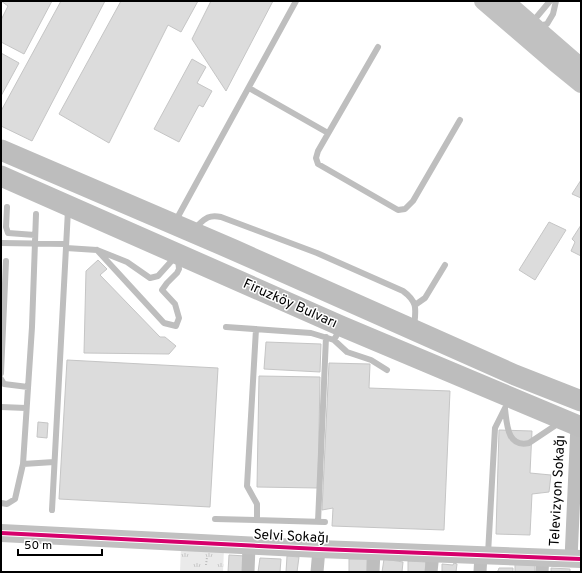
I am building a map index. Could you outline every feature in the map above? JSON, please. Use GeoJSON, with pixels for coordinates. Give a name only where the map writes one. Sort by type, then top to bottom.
{"type":"FeatureCollection","features":[{"type":"Feature","properties":{"kind":"main road","name":"Firuzköy Bulvarı"},"geometry":{"type":"LineString","coordinates":[[1,150],[515,375],[581,401]]}},
{"type":"Feature","properties":{"kind":"main road","name":"Firuzköy Bulvarı"},"geometry":{"type":"LineString","coordinates":[[1,176],[178,253],[334,335],[484,386],[575,424]]}},
{"type":"Feature","properties":{"kind":"main road"},"geometry":{"type":"LineString","coordinates":[[178,253],[185,245],[198,245],[236,260],[262,263]]}},
{"type":"Feature","properties":{"kind":"street"},"geometry":{"type":"LineString","coordinates":[[483,1],[581,66]]}},
{"type":"Feature","properties":{"kind":"street"},"geometry":{"type":"LineString","coordinates":[[505,1],[530,32],[581,84]]}},
{"type":"Feature","properties":{"kind":"street","name":"Televizyon Sokağı"},"geometry":{"type":"LineString","coordinates":[[575,424],[576,559]]}},
{"type":"Feature","properties":{"kind":"street","name":"Selvi Sokağı"},"geometry":{"type":"LineString","coordinates":[[1,533],[249,546],[433,553],[483,561],[542,565],[576,559]]}},
{"type":"Feature","properties":{"kind":"street"},"geometry":{"type":"LineString","coordinates":[[248,572],[249,546]]}},
{"type":"Feature","properties":{"kind":"street"},"geometry":{"type":"LineString","coordinates":[[317,572],[319,549]]}},
{"type":"Feature","properties":{"kind":"street"},"geometry":{"type":"LineString","coordinates":[[373,572],[374,551]]}},
{"type":"Feature","properties":{"kind":"street"},"geometry":{"type":"LineString","coordinates":[[431,572],[433,553]]}},
{"type":"Feature","properties":{"kind":"lane"},"geometry":{"type":"LineString","coordinates":[[182,228],[249,88],[296,1]]}},
{"type":"Feature","properties":{"kind":"lane"},"geometry":{"type":"LineString","coordinates":[[530,32],[535,19],[550,1]]}},
{"type":"Feature","properties":{"kind":"lane"},"geometry":{"type":"LineString","coordinates":[[530,32],[547,24],[553,14],[556,1]]}},
{"type":"Feature","properties":{"kind":"lane"},"geometry":{"type":"LineString","coordinates":[[378,47],[318,151],[316,158],[318,164],[398,210],[405,209],[413,201],[460,120]]}},
{"type":"Feature","properties":{"kind":"lane"},"geometry":{"type":"LineString","coordinates":[[249,88],[328,132]]}},
{"type":"Feature","properties":{"kind":"lane"},"geometry":{"type":"LineString","coordinates":[[52,510],[68,206]]}},
{"type":"Feature","properties":{"kind":"lane"},"geometry":{"type":"LineString","coordinates":[[7,207],[6,227],[8,233],[14,235],[35,235]]}},
{"type":"Feature","properties":{"kind":"lane"},"geometry":{"type":"LineString","coordinates":[[1,503],[7,504],[15,499],[23,464],[32,327],[36,214]]}},
{"type":"Feature","properties":{"kind":"lane"},"geometry":{"type":"LineString","coordinates":[[182,228],[212,215],[317,253],[403,291],[411,297],[415,305],[414,330]]}},
{"type":"Feature","properties":{"kind":"lane"},"geometry":{"type":"LineString","coordinates":[[1,243],[66,246],[97,250],[126,262],[150,278],[158,276],[178,253]]}},
{"type":"Feature","properties":{"kind":"lane"},"geometry":{"type":"LineString","coordinates":[[97,250],[164,323],[176,326],[179,318],[175,304],[162,290],[179,269],[178,253]]}},
{"type":"Feature","properties":{"kind":"lane"},"geometry":{"type":"LineString","coordinates":[[1,373],[6,261]]}},
{"type":"Feature","properties":{"kind":"lane"},"geometry":{"type":"LineString","coordinates":[[415,305],[425,298],[445,265]]}},
{"type":"Feature","properties":{"kind":"lane"},"geometry":{"type":"LineString","coordinates":[[226,327],[311,332],[334,335],[347,352],[371,360],[387,370]]}},
{"type":"Feature","properties":{"kind":"lane"},"geometry":{"type":"LineString","coordinates":[[256,329],[247,486],[257,504],[257,520]]}},
{"type":"Feature","properties":{"kind":"lane"},"geometry":{"type":"LineString","coordinates":[[318,522],[334,335]]}},
{"type":"Feature","properties":{"kind":"lane"},"geometry":{"type":"LineString","coordinates":[[1,379],[4,384],[28,387]]}},
{"type":"Feature","properties":{"kind":"lane"},"geometry":{"type":"LineString","coordinates":[[484,386],[498,396],[505,408],[509,434],[516,442],[524,444],[529,443],[555,424],[575,424]]}},
{"type":"Feature","properties":{"kind":"lane"},"geometry":{"type":"LineString","coordinates":[[1,407],[26,408]]}},
{"type":"Feature","properties":{"kind":"lane"},"geometry":{"type":"LineString","coordinates":[[483,561],[495,428],[505,408]]}},
{"type":"Feature","properties":{"kind":"lane"},"geometry":{"type":"LineString","coordinates":[[23,464],[54,462]]}},
{"type":"Feature","properties":{"kind":"lane"},"geometry":{"type":"LineString","coordinates":[[215,519],[325,522]]}},
{"type":"Feature","properties":{"kind":"green space"},"geometry":{"type":"Polygon","coordinates":[[[181,546],[224,549],[223,572],[180,572],[181,546]]]}},
{"type":"Feature","properties":{"kind":"building"},"geometry":{"type":"Polygon","coordinates":[[[1,1],[52,1],[24,54],[1,42],[1,20],[8,6],[1,1]]]}},
{"type":"Feature","properties":{"kind":"building"},"geometry":{"type":"Polygon","coordinates":[[[61,1],[105,1],[32,141],[1,126],[1,111],[61,1]]]}},
{"type":"Feature","properties":{"kind":"building"},"geometry":{"type":"Polygon","coordinates":[[[121,1],[198,1],[181,32],[168,25],[109,143],[59,114],[121,1]]]}},
{"type":"Feature","properties":{"kind":"building"},"geometry":{"type":"Polygon","coordinates":[[[211,1],[273,1],[226,91],[192,39],[211,1]]]}},
{"type":"Feature","properties":{"kind":"building"},"geometry":{"type":"Polygon","coordinates":[[[1,53],[19,63],[1,96],[1,53]]]}},
{"type":"Feature","properties":{"kind":"building"},"geometry":{"type":"Polygon","coordinates":[[[192,59],[206,67],[197,83],[212,91],[203,107],[199,105],[179,142],[154,129],[192,59]]]}},
{"type":"Feature","properties":{"kind":"building"},"geometry":{"type":"Polygon","coordinates":[[[581,180],[581,198],[572,194],[581,180]]]}},
{"type":"Feature","properties":{"kind":"building"},"geometry":{"type":"Polygon","coordinates":[[[549,222],[566,230],[535,280],[519,270],[549,222]]]}},
{"type":"Feature","properties":{"kind":"building"},"geometry":{"type":"Polygon","coordinates":[[[581,225],[581,256],[571,251],[575,242],[572,239],[581,225]]]}},
{"type":"Feature","properties":{"kind":"building"},"geometry":{"type":"Polygon","coordinates":[[[98,260],[107,269],[100,275],[160,337],[165,337],[176,346],[169,354],[84,353],[86,271],[98,260]]]}},
{"type":"Feature","properties":{"kind":"building"},"geometry":{"type":"Polygon","coordinates":[[[266,342],[321,344],[320,372],[264,369],[266,342]]]}},
{"type":"Feature","properties":{"kind":"building"},"geometry":{"type":"Polygon","coordinates":[[[67,360],[218,368],[210,507],[59,499],[67,360]]]}},
{"type":"Feature","properties":{"kind":"building"},"geometry":{"type":"Polygon","coordinates":[[[329,363],[370,364],[369,388],[450,391],[444,530],[332,526],[333,508],[322,510],[329,363]]]}},
{"type":"Feature","properties":{"kind":"building"},"geometry":{"type":"Polygon","coordinates":[[[259,376],[320,377],[318,488],[257,487],[259,376]]]}},
{"type":"Feature","properties":{"kind":"building"},"geometry":{"type":"Polygon","coordinates":[[[38,422],[48,423],[47,438],[37,437],[38,422]]]}},
{"type":"Feature","properties":{"kind":"building"},"geometry":{"type":"Polygon","coordinates":[[[499,430],[532,431],[530,473],[551,475],[549,492],[532,494],[530,535],[496,534],[499,430]]]}},
{"type":"Feature","properties":{"kind":"building"},"geometry":{"type":"Polygon","coordinates":[[[229,555],[246,556],[245,572],[228,572],[229,555]]]}},
{"type":"Feature","properties":{"kind":"building"},"geometry":{"type":"Polygon","coordinates":[[[287,556],[299,557],[297,572],[286,572],[287,556]]]}},
{"type":"Feature","properties":{"kind":"building"},"geometry":{"type":"Polygon","coordinates":[[[260,558],[281,559],[280,572],[258,572],[260,558]]]}},
{"type":"Feature","properties":{"kind":"building"},"geometry":{"type":"Polygon","coordinates":[[[349,559],[367,559],[367,572],[349,572],[349,559]]]}},
{"type":"Feature","properties":{"kind":"building"},"geometry":{"type":"Polygon","coordinates":[[[384,559],[403,562],[402,572],[382,572],[384,559]]]}},
{"type":"Feature","properties":{"kind":"building"},"geometry":{"type":"Polygon","coordinates":[[[408,561],[426,562],[426,572],[408,572],[408,561]]]}},
{"type":"Feature","properties":{"kind":"building"},"geometry":{"type":"Polygon","coordinates":[[[454,563],[457,564],[456,572],[442,572],[442,564],[453,565],[454,563]]]}},
{"type":"Feature","properties":{"kind":"building"},"geometry":{"type":"Polygon","coordinates":[[[515,564],[535,564],[535,572],[515,572],[515,564]]]}},
{"type":"Feature","properties":{"kind":"building"},"geometry":{"type":"Polygon","coordinates":[[[499,568],[513,568],[513,572],[495,572],[498,571],[499,568]]]}},
{"type":"Feature","properties":{"kind":"building"},"geometry":{"type":"Polygon","coordinates":[[[551,568],[570,569],[570,572],[551,572],[551,568]]]}},
{"type":"Feature","properties":{"kind":"cycle path"},"geometry":{"type":"LineString","coordinates":[[1,533],[319,549],[581,559]]}}]}
